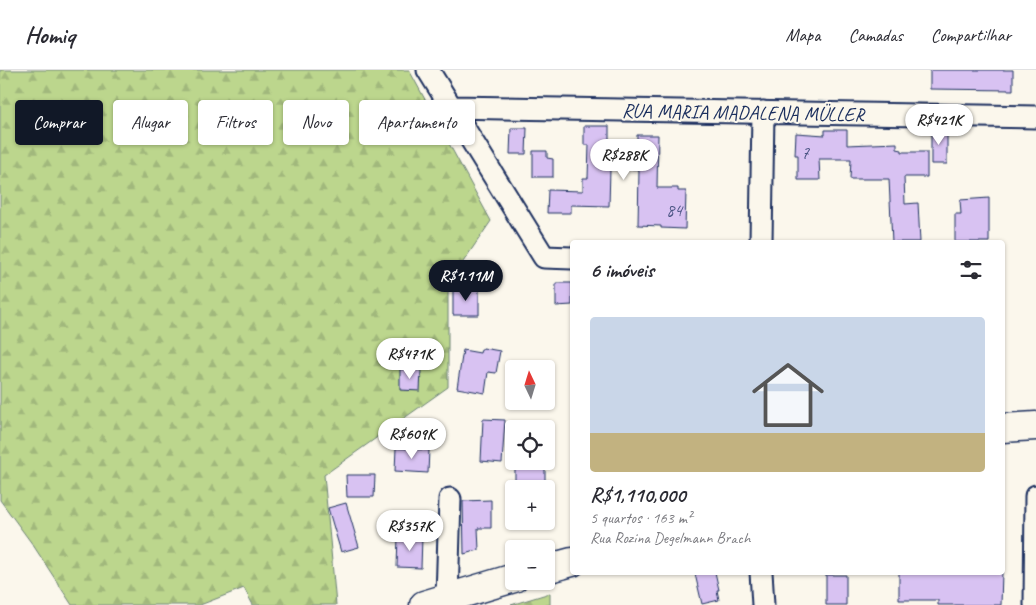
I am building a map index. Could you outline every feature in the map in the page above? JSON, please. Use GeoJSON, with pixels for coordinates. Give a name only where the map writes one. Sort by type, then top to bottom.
{"type":"FeatureCollection","features":[{"type":"Feature","properties":{"kind":"main road"},"geometry":{"type":"LineString","coordinates":[[1005,428],[1036,426]]}},
{"type":"Feature","properties":{"kind":"main road"},"geometry":{"type":"LineString","coordinates":[[555,567],[570,563]]}},
{"type":"Feature","properties":{"kind":"main road"},"geometry":{"type":"LineString","coordinates":[[436,601],[505,581]]}},
{"type":"Feature","properties":{"kind":"street"},"geometry":{"type":"LineString","coordinates":[[428,70],[446,100]]}},
{"type":"Feature","properties":{"kind":"street","name":"RUA MARIA MADALENA MÜLLER"},"geometry":{"type":"LineString","coordinates":[[475,107],[1036,117]]}},
{"type":"Feature","properties":{"kind":"street"},"geometry":{"type":"LineString","coordinates":[[761,240],[763,112]]}},
{"type":"Feature","properties":{"kind":"street"},"geometry":{"type":"LineString","coordinates":[[474,145],[544,257],[570,258]]}},
{"type":"Feature","properties":{"kind":"street"},"geometry":{"type":"LineString","coordinates":[[1035,605],[1036,496]]}},
{"type":"Feature","properties":{"kind":"street"},"geometry":{"type":"LineString","coordinates":[[436,601],[450,499]]}},
{"type":"Feature","properties":{"kind":"street"},"geometry":{"type":"LineString","coordinates":[[761,575],[763,605]]}},
{"type":"Feature","properties":{"kind":"green space"},"geometry":{"type":"Polygon","coordinates":[[[0,70],[409,70],[425,100],[359,100],[359,145],[450,145],[491,221],[448,284],[448,387],[324,475],[336,605],[253,605],[244,588],[200,605],[72,605],[33,545],[0,500],[0,70]]]}},
{"type":"Feature","properties":{"kind":"green space"},"geometry":{"type":"Polygon","coordinates":[[[550,593],[550,605],[511,605],[550,593]]]}},
{"type":"Feature","properties":{"kind":"building"},"geometry":{"type":"Polygon","coordinates":[[[930,70],[1013,70],[1013,90],[930,89],[930,70]]]}},
{"type":"Feature","properties":{"kind":"building"},"geometry":{"type":"Polygon","coordinates":[[[584,126],[609,126],[609,145],[637,145],[637,135],[658,135],[657,188],[678,188],[678,191],[686,191],[685,229],[638,225],[639,170],[636,169],[610,169],[609,206],[571,205],[571,213],[547,213],[548,190],[583,191],[583,178],[588,178],[589,145],[584,145],[584,126]]]}},
{"type":"Feature","properties":{"kind":"building"},"geometry":{"type":"Polygon","coordinates":[[[511,128],[527,128],[526,154],[510,154],[511,128]]]}},
{"type":"Feature","properties":{"kind":"building"},"geometry":{"type":"Polygon","coordinates":[[[931,128],[947,128],[947,164],[931,164],[931,128]]]}},
{"type":"Feature","properties":{"kind":"building"},"geometry":{"type":"Polygon","coordinates":[[[825,130],[847,130],[847,145],[897,143],[897,149],[902,150],[902,152],[927,152],[927,177],[904,177],[905,204],[918,203],[920,240],[892,240],[889,179],[850,179],[851,159],[819,159],[820,180],[798,180],[798,155],[795,155],[796,133],[825,135],[825,130]]]}},
{"type":"Feature","properties":{"kind":"building"},"geometry":{"type":"Polygon","coordinates":[[[533,151],[547,151],[547,158],[553,159],[553,177],[533,177],[533,151]]]}},
{"type":"Feature","properties":{"kind":"building"},"geometry":{"type":"Polygon","coordinates":[[[989,198],[989,240],[955,240],[955,214],[961,214],[960,200],[989,198]]]}},
{"type":"Feature","properties":{"kind":"building"},"geometry":{"type":"Polygon","coordinates":[[[556,283],[570,283],[570,305],[556,306],[556,283]]]}},
{"type":"Feature","properties":{"kind":"building"},"geometry":{"type":"Polygon","coordinates":[[[453,288],[479,288],[479,315],[453,315],[453,288]]]}},
{"type":"Feature","properties":{"kind":"building"},"geometry":{"type":"Polygon","coordinates":[[[483,348],[500,351],[496,373],[488,372],[485,393],[457,388],[463,350],[480,353],[483,348]]]}},
{"type":"Feature","properties":{"kind":"building"},"geometry":{"type":"Polygon","coordinates":[[[400,369],[421,370],[420,391],[400,390],[400,369]]]}},
{"type":"Feature","properties":{"kind":"building"},"geometry":{"type":"Polygon","coordinates":[[[483,419],[505,420],[502,463],[481,461],[483,419]]]}},
{"type":"Feature","properties":{"kind":"building"},"geometry":{"type":"Polygon","coordinates":[[[396,448],[429,450],[428,473],[395,471],[396,448]]]}},
{"type":"Feature","properties":{"kind":"building"},"geometry":{"type":"Polygon","coordinates":[[[515,470],[545,470],[545,480],[515,480],[515,470]]]}},
{"type":"Feature","properties":{"kind":"building"},"geometry":{"type":"Polygon","coordinates":[[[346,475],[375,475],[374,497],[347,497],[346,475]]]}},
{"type":"Feature","properties":{"kind":"building"},"geometry":{"type":"Polygon","coordinates":[[[491,500],[491,528],[478,528],[479,550],[464,554],[463,501],[491,500]]]}},
{"type":"Feature","properties":{"kind":"building"},"geometry":{"type":"Polygon","coordinates":[[[346,503],[359,547],[341,552],[328,508],[346,503]]]}},
{"type":"Feature","properties":{"kind":"building"},"geometry":{"type":"Polygon","coordinates":[[[398,536],[422,537],[421,568],[397,567],[398,536]]]}},
{"type":"Feature","properties":{"kind":"building"},"geometry":{"type":"Polygon","coordinates":[[[695,575],[716,575],[719,600],[702,604],[695,575]]]}},
{"type":"Feature","properties":{"kind":"building"},"geometry":{"type":"Polygon","coordinates":[[[826,575],[846,575],[846,605],[826,605],[826,575]]]}},
{"type":"Feature","properties":{"kind":"building"},"geometry":{"type":"Polygon","coordinates":[[[899,575],[1002,575],[1001,605],[938,605],[938,600],[899,600],[899,575]]]}}]}
